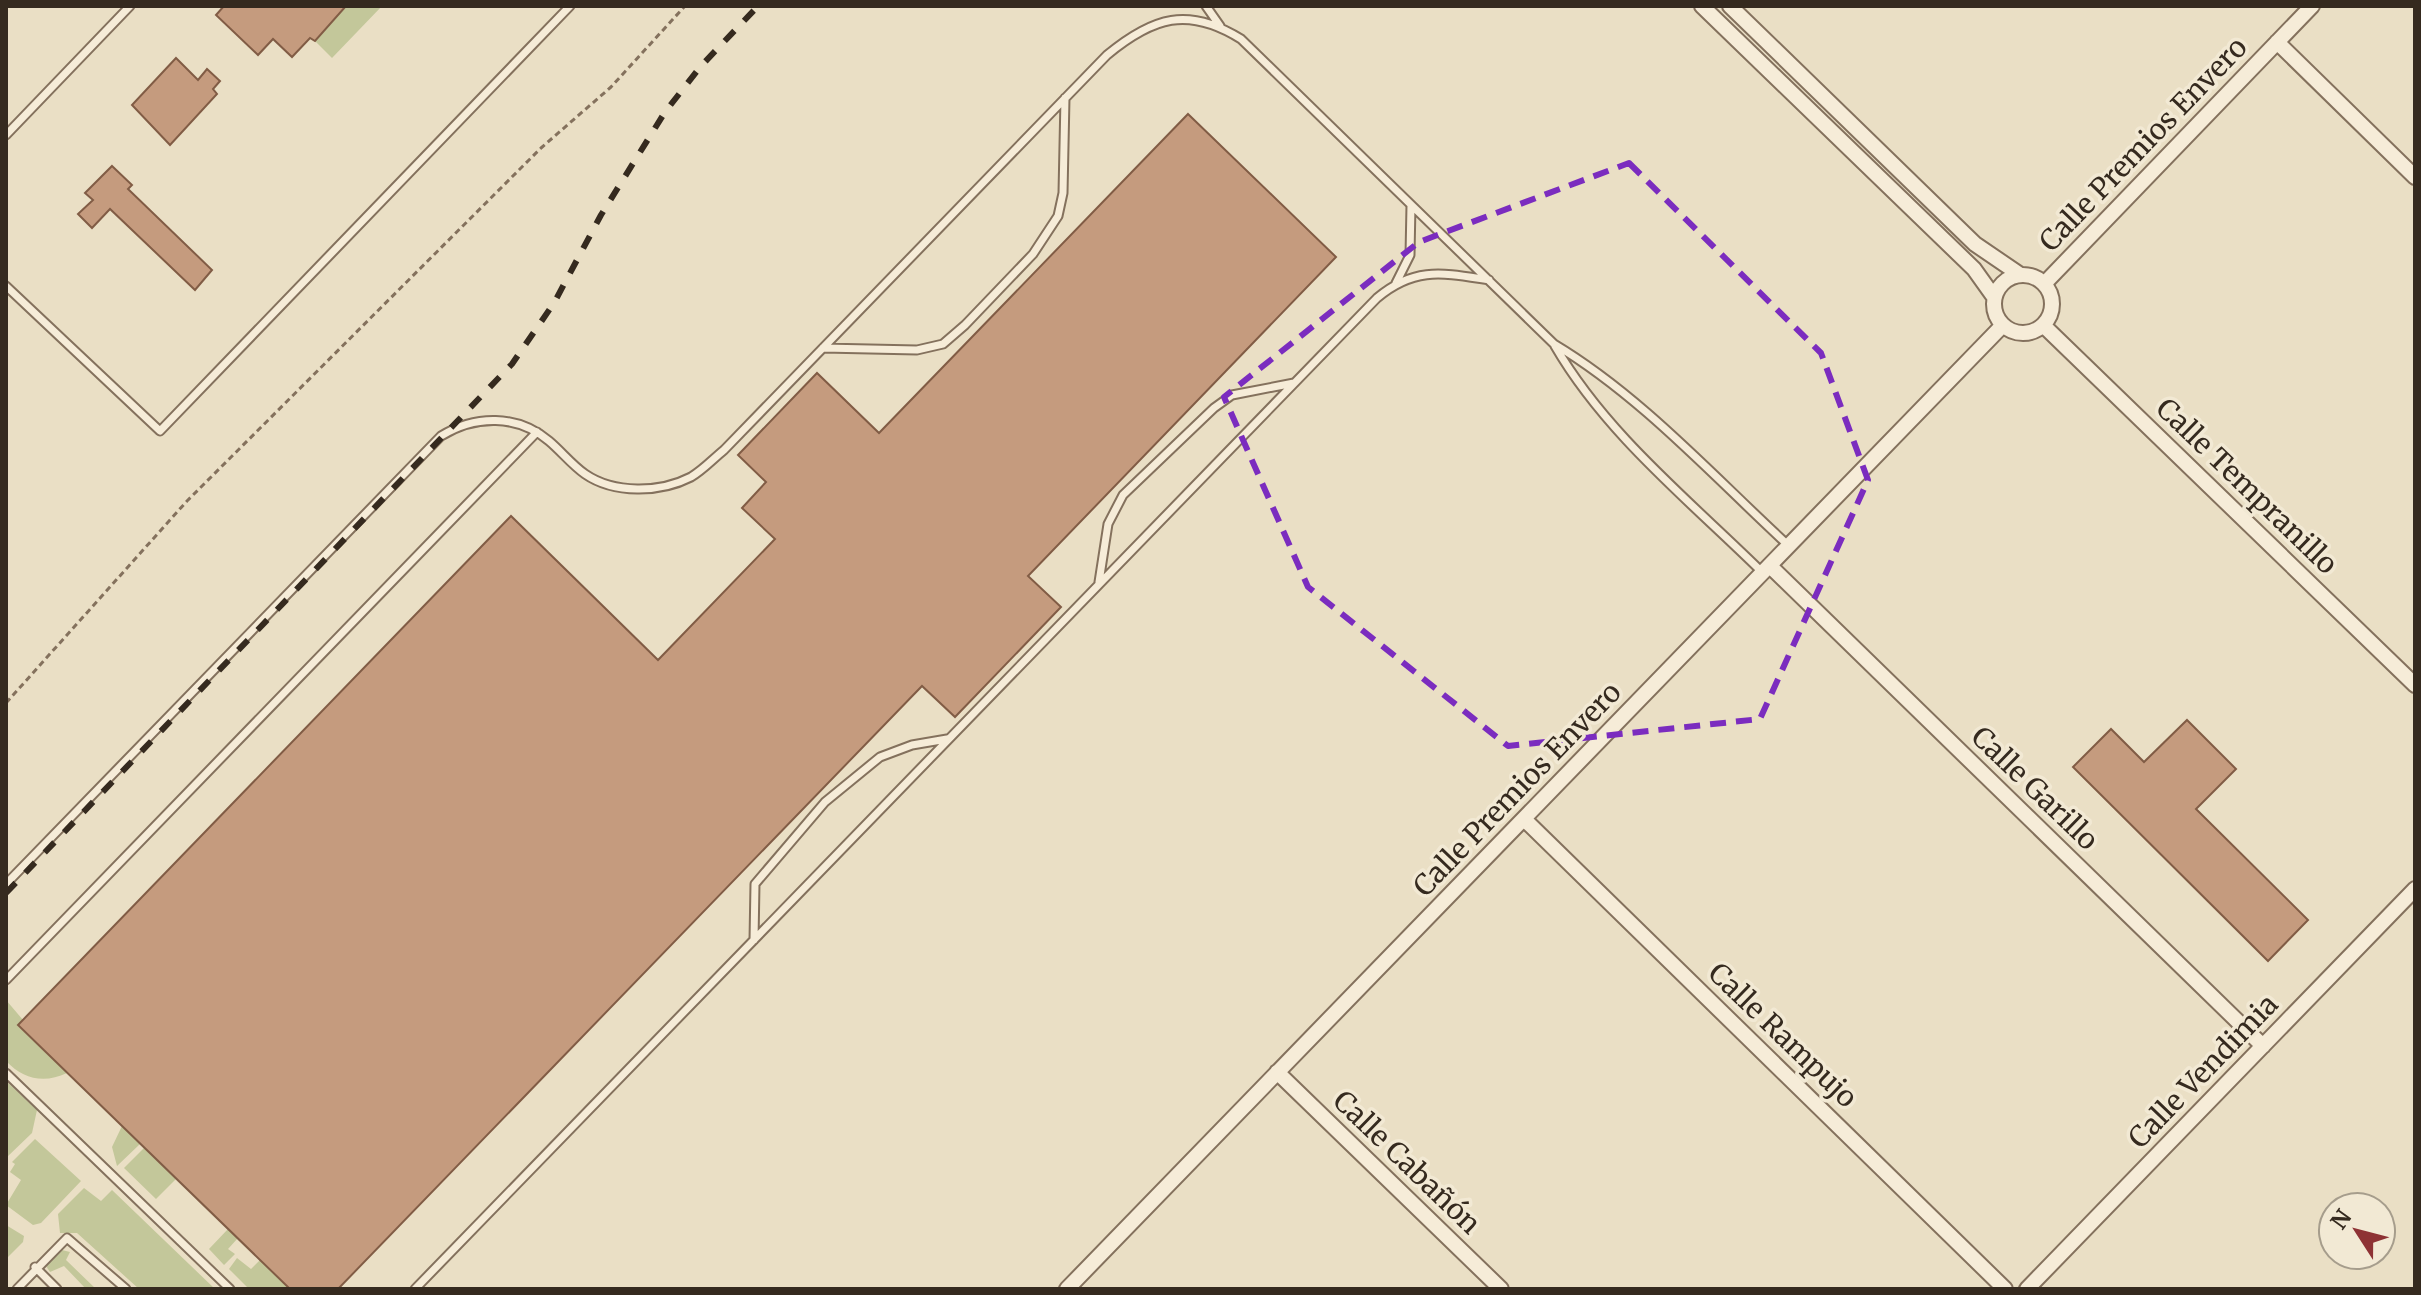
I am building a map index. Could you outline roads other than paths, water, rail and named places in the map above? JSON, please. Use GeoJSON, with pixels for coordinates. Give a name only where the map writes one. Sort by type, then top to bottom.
{"type":"FeatureCollection","features":[{"type":"Feature","properties":{"kind":"street"},"geometry":{"type":"LineString","coordinates":[[1702,6],[1974,269],[1994,297],[1997,317],[2003,325],[2015,333],[2028,333],[2043,325],[2051,311],[2053,299],[2044,284],[2028,275],[2019,274],[1975,244],[1730,6]]}},
{"type":"Feature","properties":{"kind":"street","name":"Calle Premios Envero"},"geometry":{"type":"LineString","coordinates":[[2044,284],[2312,6]]}},
{"type":"Feature","properties":{"kind":"street"},"geometry":{"type":"LineString","coordinates":[[2277,42],[2415,177]]}},
{"type":"Feature","properties":{"kind":"street"},"geometry":{"type":"LineString","coordinates":[[1994,297],[1999,286],[2019,274]]}},
{"type":"Feature","properties":{"kind":"street","name":"Calle Premios Envero"},"geometry":{"type":"LineString","coordinates":[[1067,1289],[2003,325]]}},
{"type":"Feature","properties":{"kind":"street","name":"Calle Tempranillo"},"geometry":{"type":"LineString","coordinates":[[2043,325],[2415,685]]}},
{"type":"Feature","properties":{"kind":"street","name":"Calle Garillo"},"geometry":{"type":"LineString","coordinates":[[1767,569],[2263,1046]]}},
{"type":"Feature","properties":{"kind":"street","name":"Calle Rampujo"},"geometry":{"type":"LineString","coordinates":[[1524,819],[2005,1289]]}},
{"type":"Feature","properties":{"kind":"street","name":"Calle Vendimia"},"geometry":{"type":"LineString","coordinates":[[2027,1289],[2415,889]]}},
{"type":"Feature","properties":{"kind":"street","name":"Calle Cabañón"},"geometry":{"type":"LineString","coordinates":[[1277,1072],[1501,1289]]}},
{"type":"Feature","properties":{"kind":"lane"},"geometry":{"type":"LineString","coordinates":[[6,135],[130,6]]}},
{"type":"Feature","properties":{"kind":"lane"},"geometry":{"type":"LineString","coordinates":[[6,286],[160,431],[570,6]]}},
{"type":"Feature","properties":{"kind":"lane"},"geometry":{"type":"LineString","coordinates":[[1206,6],[1220,26]]}},
{"type":"Feature","properties":{"kind":"lane"},"geometry":{"type":"LineString","coordinates":[[6,884],[441,436],[460,424],[512,421],[537,432],[586,474],[605,483],[649,489],[669,486],[693,476],[724,450],[1124,41],[1155,23],[1176,19],[1220,26],[1241,39],[1554,344],[1596,369],[1639,404],[1789,546]]}},
{"type":"Feature","properties":{"kind":"lane"},"geometry":{"type":"LineString","coordinates":[[823,348],[917,350],[943,344],[965,325],[1033,254],[1058,216],[1063,193],[1065,98]]}},
{"type":"Feature","properties":{"kind":"lane"},"geometry":{"type":"LineString","coordinates":[[415,1289],[1395,283],[1410,255],[1411,205]]}},
{"type":"Feature","properties":{"kind":"lane"},"geometry":{"type":"LineString","coordinates":[[1395,283],[1409,276],[1432,273],[1489,280]]}},
{"type":"Feature","properties":{"kind":"lane"},"geometry":{"type":"LineString","coordinates":[[1554,344],[1576,383],[1619,432],[1767,569]]}},
{"type":"Feature","properties":{"kind":"lane"},"geometry":{"type":"LineString","coordinates":[[1099,585],[1108,524],[1123,495],[1214,408],[1232,395],[1295,383]]}},
{"type":"Feature","properties":{"kind":"lane"},"geometry":{"type":"LineString","coordinates":[[6,980],[537,432]]}},
{"type":"Feature","properties":{"kind":"lane"},"geometry":{"type":"LineString","coordinates":[[754,940],[755,884],[763,870],[825,802],[880,757],[912,745],[949,739]]}},
{"type":"Feature","properties":{"kind":"lane"},"geometry":{"type":"LineString","coordinates":[[6,1073],[230,1289]]}},
{"type":"Feature","properties":{"kind":"lane"},"geometry":{"type":"LineString","coordinates":[[17,1289],[35,1267],[67,1238],[126,1289]]}},
{"type":"Feature","properties":{"kind":"lane"},"geometry":{"type":"LineString","coordinates":[[35,1267],[57,1289]]}},
{"type":"Feature","properties":{"kind":"railway"},"geometry":{"type":"LineString","coordinates":[[6,893],[512,364],[554,303],[601,215],[665,112],[701,66],[758,6]]}}]}
